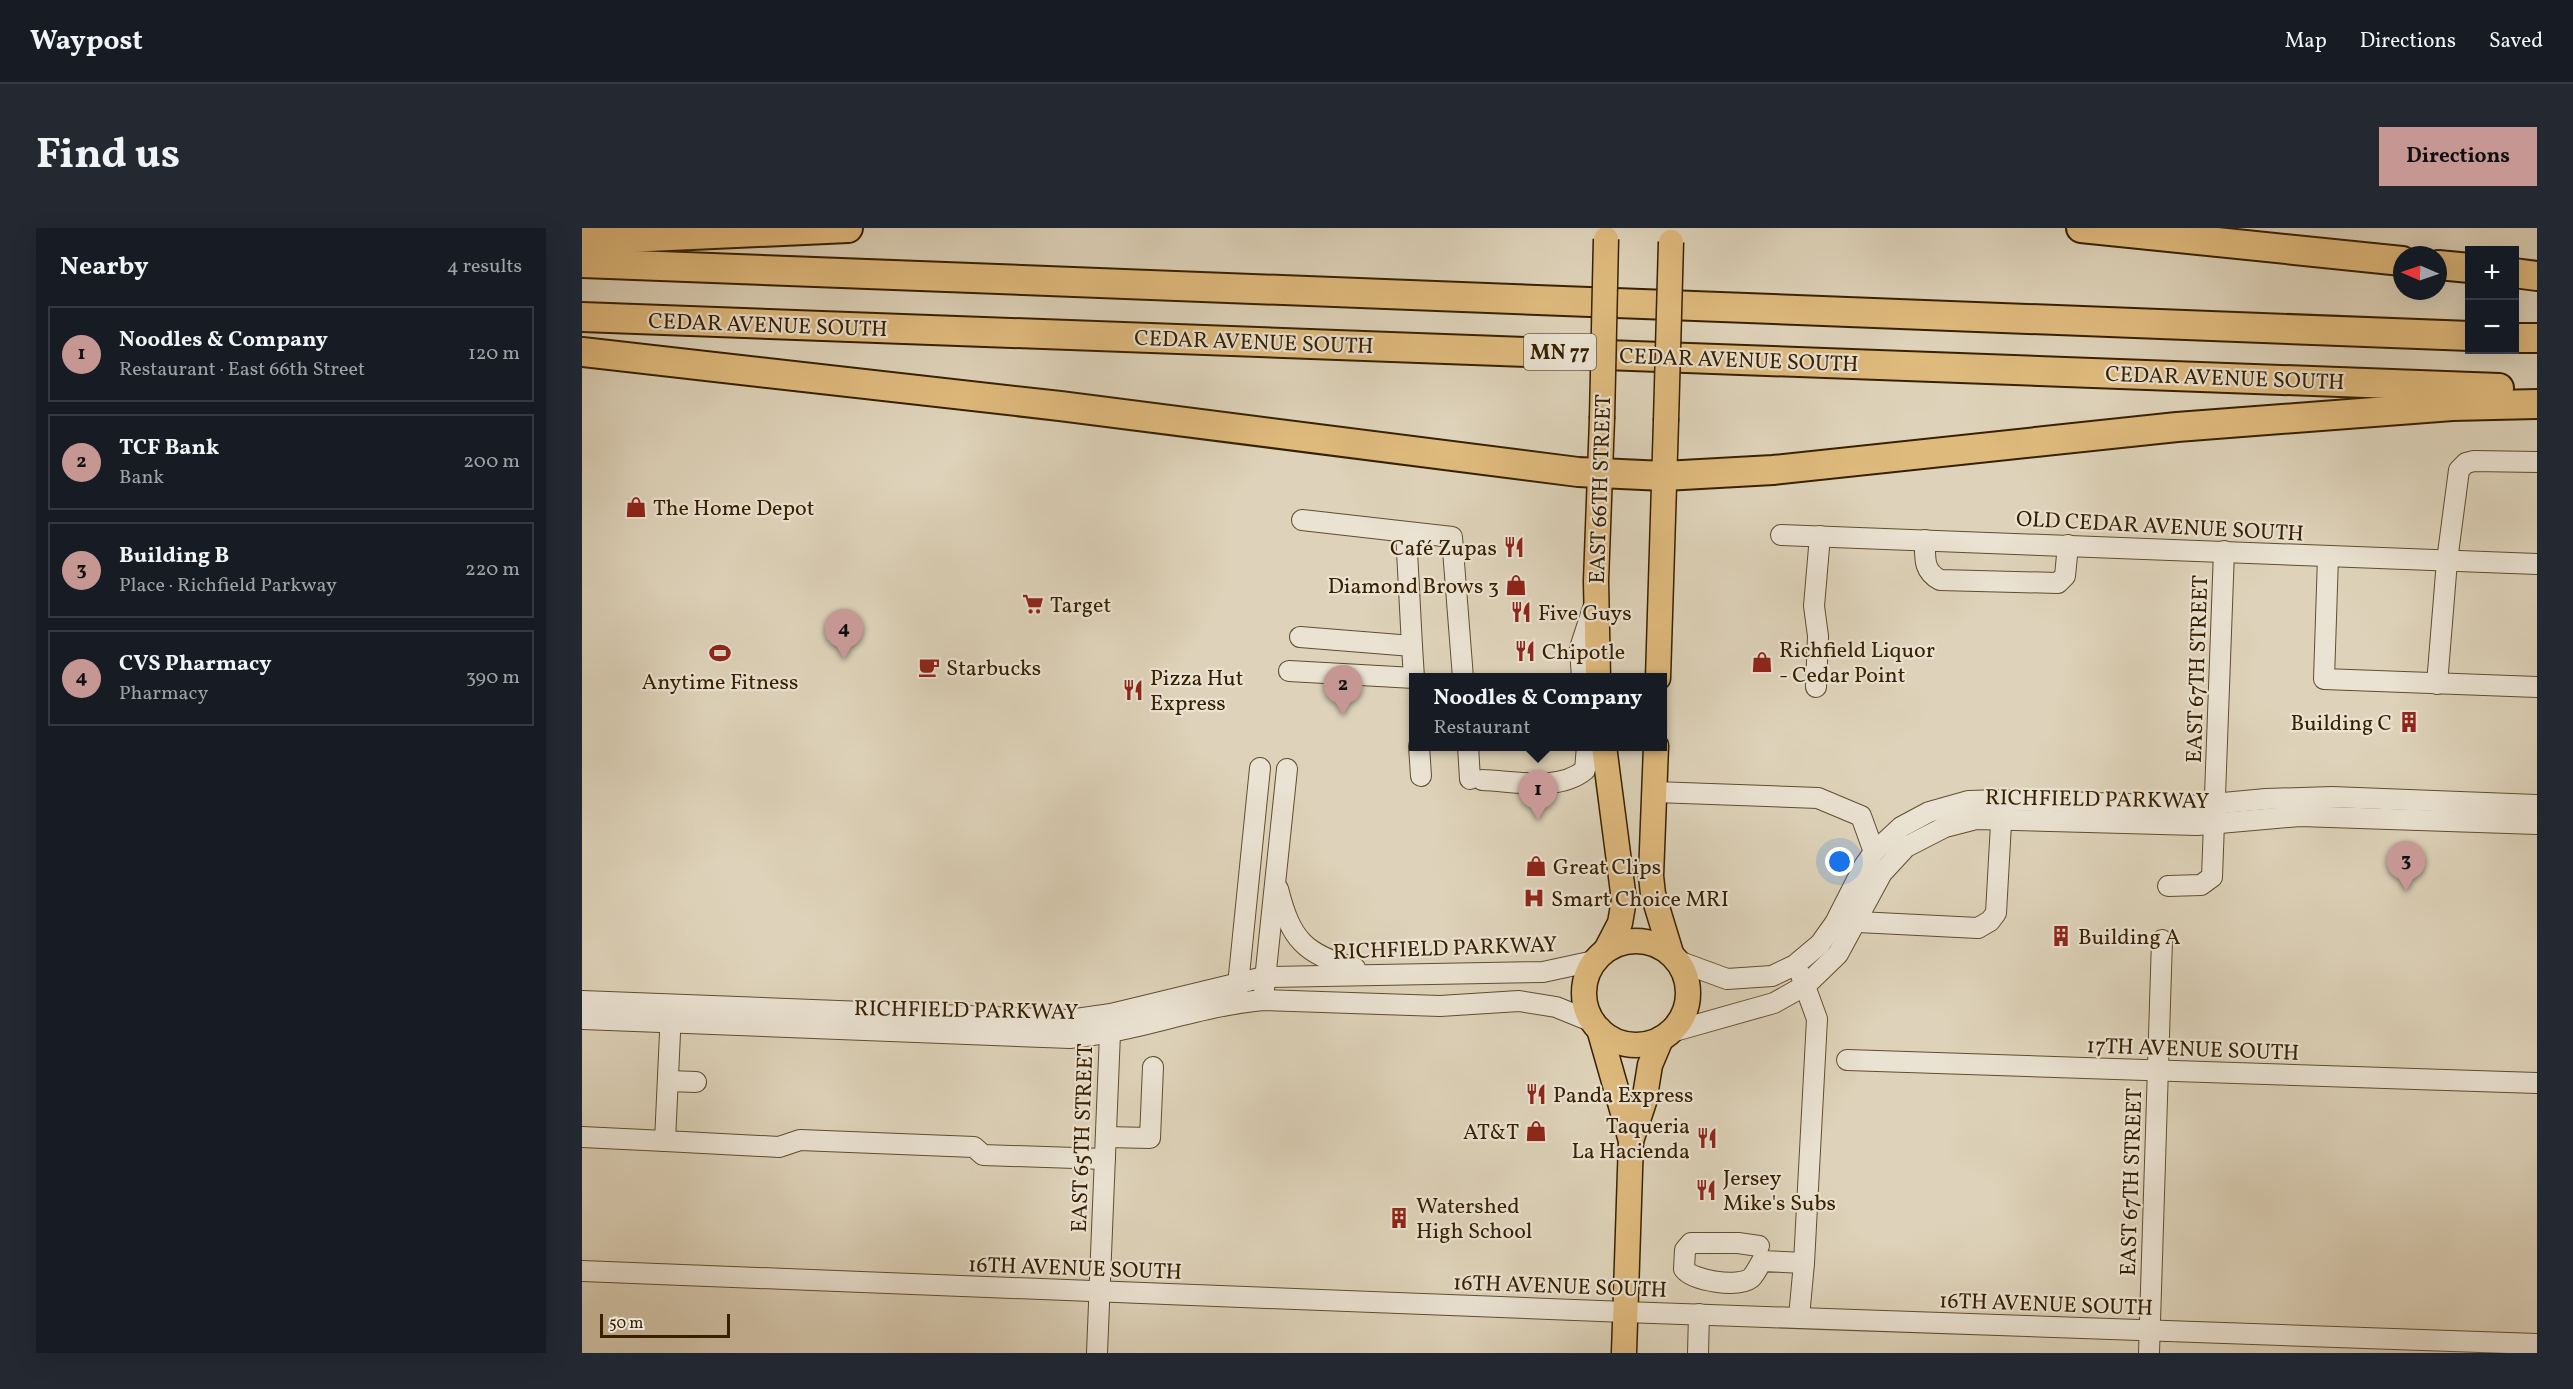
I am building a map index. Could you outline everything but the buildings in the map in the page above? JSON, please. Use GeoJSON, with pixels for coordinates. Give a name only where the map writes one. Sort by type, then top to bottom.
{"type":"FeatureCollection","features":[{"type":"Feature","properties":{"kind":"highway"},"geometry":{"type":"LineString","coordinates":[[582,240],[848,228]]}},
{"type":"Feature","properties":{"kind":"highway"},"geometry":{"type":"LineString","coordinates":[[2081,228],[2393,260]]}},
{"type":"Feature","properties":{"kind":"highway","name":"MN 77"},"geometry":{"type":"LineString","coordinates":[[582,263],[2465,336]]}},
{"type":"Feature","properties":{"kind":"highway"},"geometry":{"type":"LineString","coordinates":[[2447,266],[2465,268]]}},
{"type":"Feature","properties":{"kind":"highway"},"geometry":{"type":"LineString","coordinates":[[2519,274],[2537,276]]}},
{"type":"Feature","properties":{"kind":"highway","name":"CEDAR AVENUE SOUTH"},"geometry":{"type":"LineString","coordinates":[[582,317],[2537,389]]}},
{"type":"Feature","properties":{"kind":"highway"},"geometry":{"type":"LineString","coordinates":[[2519,338],[2537,338]]}},
{"type":"Feature","properties":{"kind":"highway"},"geometry":{"type":"LineString","coordinates":[[582,352],[1060,406],[1578,472],[1664,476],[1773,470],[2177,427],[2452,406],[2537,404]]}},
{"type":"Feature","properties":{"kind":"main road","name":"EAST 66TH STREET"},"geometry":{"type":"LineString","coordinates":[[1598,673],[1596,600],[1606,233]]}},
{"type":"Feature","properties":{"kind":"main road"},"geometry":{"type":"LineString","coordinates":[[1658,673],[1671,235]]}},
{"type":"Feature","properties":{"kind":"main road"},"geometry":{"type":"LineString","coordinates":[[1605,751],[1624,900],[1620,923],[1587,975],[1584,991],[1586,1008],[1596,1026],[1631,1141]]}},
{"type":"Feature","properties":{"kind":"main road"},"geometry":{"type":"LineString","coordinates":[[1624,1353],[1631,1141],[1644,1102],[1650,1065],[1666,1036],[1684,1013],[1689,990],[1686,975],[1675,957],[1653,894],[1656,751]]}},
{"type":"Feature","properties":{"kind":"main road"},"geometry":{"type":"LineString","coordinates":[[1600,955],[1622,942],[1639,940],[1656,944],[1675,957]]}},
{"type":"Feature","properties":{"kind":"main road"},"geometry":{"type":"LineString","coordinates":[[1596,1026],[1612,1040],[1628,1045],[1645,1044],[1666,1036]]}},
{"type":"Feature","properties":{"kind":"street"},"geometry":{"type":"LineString","coordinates":[[2437,684],[2447,561],[2459,470],[2466,463],[2474,461],[2537,462]]}},
{"type":"Feature","properties":{"kind":"street"},"geometry":{"type":"LineString","coordinates":[[1302,520],[1452,537],[1462,673]]}},
{"type":"Feature","properties":{"kind":"street"},"geometry":{"type":"LineString","coordinates":[[1406,532],[1414,673]]}},
{"type":"Feature","properties":{"kind":"street","name":"OLD CEDAR AVENUE SOUTH"},"geometry":{"type":"LineString","coordinates":[[1780,535],[2537,564]]}},
{"type":"Feature","properties":{"kind":"street"},"geometry":{"type":"LineString","coordinates":[[1816,687],[1818,636],[1814,606],[1820,536]]}},
{"type":"Feature","properties":{"kind":"street"},"geometry":{"type":"LineString","coordinates":[[1924,540],[1925,565],[1929,574],[1940,580],[1964,581],[2058,582],[2065,576],[2068,545]]}},
{"type":"Feature","properties":{"kind":"street","name":"EAST 67TH STREET"},"geometry":{"type":"LineString","coordinates":[[2168,886],[2190,887],[2209,882],[2212,877],[2224,552]]}},
{"type":"Feature","properties":{"kind":"street"},"geometry":{"type":"LineString","coordinates":[[2328,557],[2324,679],[2537,687]]}},
{"type":"Feature","properties":{"kind":"street"},"geometry":{"type":"LineString","coordinates":[[1582,673],[1580,648],[1596,600]]}},
{"type":"Feature","properties":{"kind":"street"},"geometry":{"type":"LineString","coordinates":[[1804,669],[1805,622],[1814,606]]}},
{"type":"Feature","properties":{"kind":"street"},"geometry":{"type":"LineString","coordinates":[[1299,638],[1412,646]]}},
{"type":"Feature","properties":{"kind":"street"},"geometry":{"type":"LineString","coordinates":[[1289,671],[1409,678]]}},
{"type":"Feature","properties":{"kind":"street"},"geometry":{"type":"LineString","coordinates":[[1419,751],[1420,776]]}},
{"type":"Feature","properties":{"kind":"street"},"geometry":{"type":"LineString","coordinates":[[1469,751],[1476,780],[1554,783],[1574,778],[1585,770],[1587,751]]}},
{"type":"Feature","properties":{"kind":"street"},"geometry":{"type":"LineString","coordinates":[[1237,993],[1260,768]]}},
{"type":"Feature","properties":{"kind":"street"},"geometry":{"type":"LineString","coordinates":[[1263,1000],[1287,769]]}},
{"type":"Feature","properties":{"kind":"street"},"geometry":{"type":"LineString","coordinates":[[1655,792],[1818,798],[1861,816],[1874,852]]}},
{"type":"Feature","properties":{"kind":"street","name":"RICHFIELD PARKWAY"},"geometry":{"type":"LineString","coordinates":[[1666,1036],[1774,1003],[1806,985],[1838,954],[1858,922],[1882,873],[1906,847],[1945,827],[1976,819],[2001,809],[2215,805],[2266,798],[2332,797],[2537,805]]}},
{"type":"Feature","properties":{"kind":"street","name":"RICHFIELD PARKWAY"},"geometry":{"type":"LineString","coordinates":[[1675,957],[1727,979],[1772,976],[1795,965],[1820,944],[1835,923],[1864,866],[1874,852],[1901,826],[1929,812],[1968,801],[2001,809],[2214,825],[2300,816],[2537,824]]}},
{"type":"Feature","properties":{"kind":"street"},"geometry":{"type":"LineString","coordinates":[[1858,922],[1978,928],[1990,921],[1996,912],[2001,809]]}},
{"type":"Feature","properties":{"kind":"street"},"geometry":{"type":"LineString","coordinates":[[1275,878],[1283,910],[1299,942],[1330,961],[1375,974]]}},
{"type":"Feature","properties":{"kind":"street","name":"EAST 67TH STREET"},"geometry":{"type":"LineString","coordinates":[[2149,1353],[2162,940]]}},
{"type":"Feature","properties":{"kind":"street","name":"RICHFIELD PARKWAY"},"geometry":{"type":"LineString","coordinates":[[582,1001],[671,1014],[1049,1039],[1110,1033],[1237,993],[1264,977],[1543,972],[1600,955]]}},
{"type":"Feature","properties":{"kind":"street"},"geometry":{"type":"LineString","coordinates":[[1795,965],[1806,985],[1816,1019],[1804,1263],[1798,1317]]}},
{"type":"Feature","properties":{"kind":"street"},"geometry":{"type":"LineString","coordinates":[[1370,1005],[1373,993],[1379,987],[1390,983],[1438,979],[1468,973]]}},
{"type":"Feature","properties":{"kind":"street","name":"RICHFIELD PARKWAY"},"geometry":{"type":"LineString","coordinates":[[582,1019],[671,1014],[1069,1020],[1237,993],[1263,1000],[1370,1005],[1440,1006],[1530,1002],[1556,1007],[1596,1026]]}},
{"type":"Feature","properties":{"kind":"street"},"geometry":{"type":"LineString","coordinates":[[665,1141],[671,1014]]}},
{"type":"Feature","properties":{"kind":"street","name":"EAST 65TH STREET"},"geometry":{"type":"LineString","coordinates":[[1097,1353],[1110,1033]]}},
{"type":"Feature","properties":{"kind":"street","name":"17TH AVENUE SOUTH"},"geometry":{"type":"LineString","coordinates":[[1847,1060],[2537,1083]]}},
{"type":"Feature","properties":{"kind":"street"},"geometry":{"type":"LineString","coordinates":[[1106,1137],[1150,1138],[1153,1067]]}},
{"type":"Feature","properties":{"kind":"street"},"geometry":{"type":"LineString","coordinates":[[668,1081],[696,1082]]}},
{"type":"Feature","properties":{"kind":"street"},"geometry":{"type":"LineString","coordinates":[[582,1137],[779,1147],[800,1140],[835,1141],[974,1147],[983,1155],[1105,1159]]}},
{"type":"Feature","properties":{"kind":"street"},"geometry":{"type":"LineString","coordinates":[[1759,1246],[1729,1242],[1691,1243],[1685,1250],[1684,1269],[1689,1276],[1697,1280],[1740,1282],[1751,1277],[1761,1262],[1804,1263]]}},
{"type":"Feature","properties":{"kind":"street","name":"16TH AVENUE SOUTH"},"geometry":{"type":"LineString","coordinates":[[582,1271],[1624,1312],[2537,1344]]}},
{"type":"Feature","properties":{"kind":"street"},"geometry":{"type":"LineString","coordinates":[[1698,1353],[1699,1314]]}},
{"type":"Feature","properties":{"kind":"place","name":"The Home Depot"},"geometry":{"type":"Point","coordinates":[636,507]}},
{"type":"Feature","properties":{"kind":"place","name":"Café Zupas"},"geometry":{"type":"Point","coordinates":[1514,547]}},
{"type":"Feature","properties":{"kind":"place","name":"Diamond Brows 3"},"geometry":{"type":"Point","coordinates":[1516,585]}},
{"type":"Feature","properties":{"kind":"place","name":"Target"},"geometry":{"type":"Point","coordinates":[1033,604]}},
{"type":"Feature","properties":{"kind":"place","name":"Five Guys"},"geometry":{"type":"Point","coordinates":[1521,612]}},
{"type":"Feature","properties":{"kind":"place","name":"Chipotle"},"geometry":{"type":"Point","coordinates":[1525,651]}},
{"type":"Feature","properties":{"kind":"place","name":"Anytime Fitness"},"geometry":{"type":"Point","coordinates":[720,653]}},
{"type":"Feature","properties":{"kind":"place","name":"CVS Pharmacy"},"geometry":{"type":"Point","coordinates":[844,659]}},
{"type":"Feature","properties":{"kind":"place","name":"Richfield Liquor - Cedar Point"},"geometry":{"type":"Point","coordinates":[1762,662]}},
{"type":"Feature","properties":{"kind":"place","name":"Starbucks"},"geometry":{"type":"Point","coordinates":[929,667]}},
{"type":"Feature","properties":{"kind":"place","name":"Pizza Hut Express"},"geometry":{"type":"Point","coordinates":[1133,690]}},
{"type":"Feature","properties":{"kind":"place","name":"TCF Bank"},"geometry":{"type":"Point","coordinates":[1343,715]}},
{"type":"Feature","properties":{"kind":"place","name":"Building C"},"geometry":{"type":"Point","coordinates":[2409,722]}},
{"type":"Feature","properties":{"kind":"place","name":"Noodles & Company"},"geometry":{"type":"Point","coordinates":[1538,820]}},
{"type":"Feature","properties":{"kind":"place","name":"Great Clips"},"geometry":{"type":"Point","coordinates":[1536,866]}},
{"type":"Feature","properties":{"kind":"place","name":"Building B"},"geometry":{"type":"Point","coordinates":[2406,891]}},
{"type":"Feature","properties":{"kind":"place","name":"Smart Choice MRI"},"geometry":{"type":"Point","coordinates":[1534,898]}},
{"type":"Feature","properties":{"kind":"place","name":"Building A"},"geometry":{"type":"Point","coordinates":[2061,936]}},
{"type":"Feature","properties":{"kind":"place","name":"Panda Express"},"geometry":{"type":"Point","coordinates":[1536,1094]}},
{"type":"Feature","properties":{"kind":"place","name":"AT&T"},"geometry":{"type":"Point","coordinates":[1536,1131]}},
{"type":"Feature","properties":{"kind":"place","name":"Taqueria La Hacienda"},"geometry":{"type":"Point","coordinates":[1707,1138]}},
{"type":"Feature","properties":{"kind":"place","name":"Jersey Mike's Subs"},"geometry":{"type":"Point","coordinates":[1706,1190]}},
{"type":"Feature","properties":{"kind":"place","name":"Watershed High School"},"geometry":{"type":"Point","coordinates":[1399,1218]}}]}
